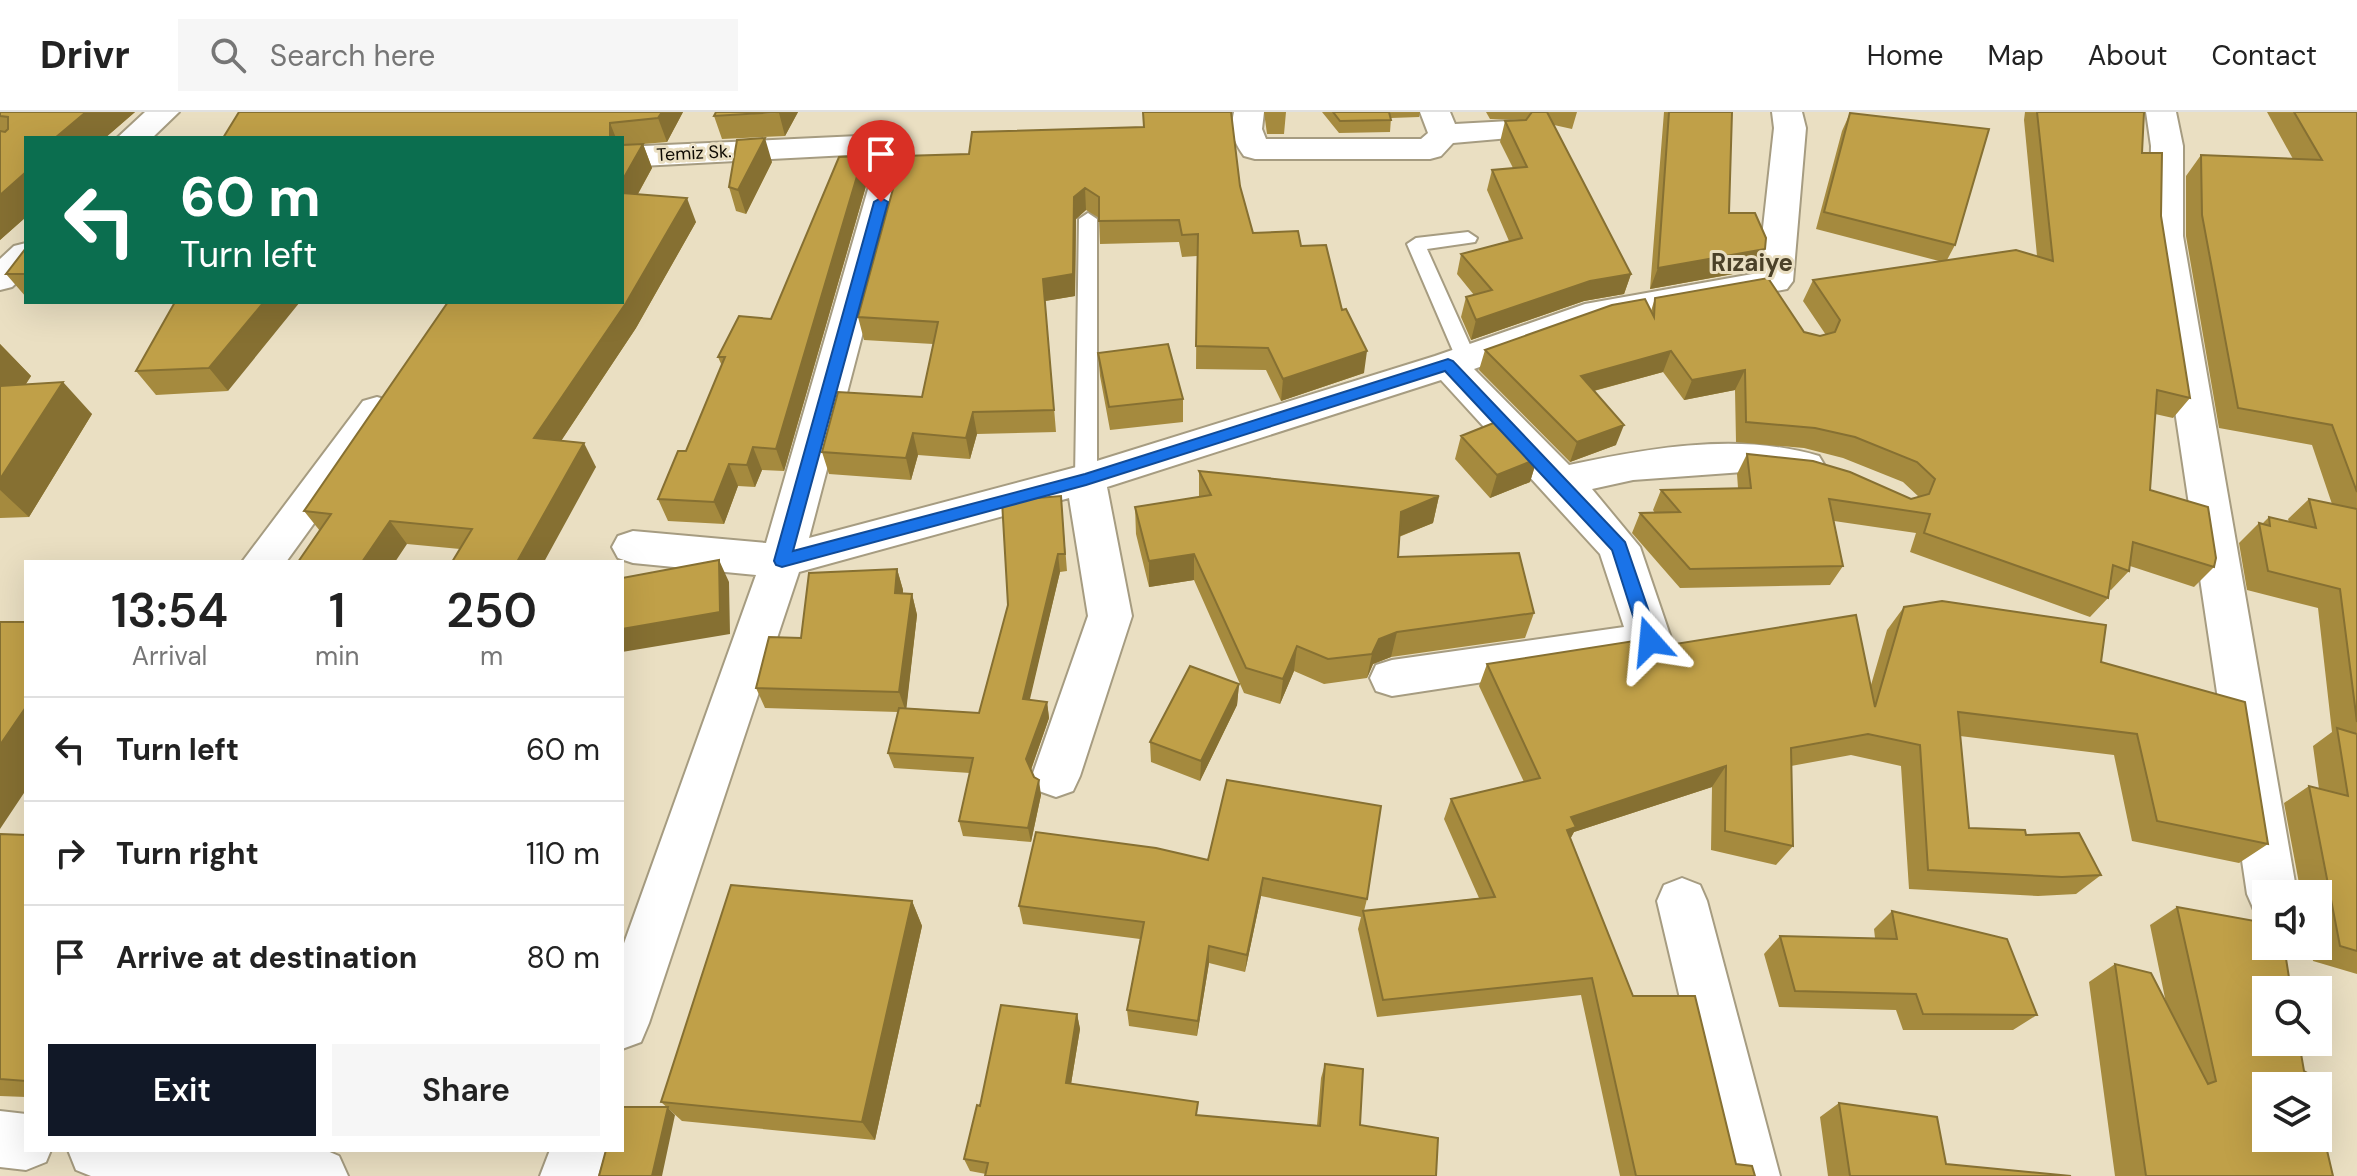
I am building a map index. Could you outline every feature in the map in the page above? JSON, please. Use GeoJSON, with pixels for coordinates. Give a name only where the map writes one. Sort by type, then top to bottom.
{"type":"FeatureCollection","features":[{"type":"Feature","properties":{"kind":"street"},"geometry":{"type":"LineString","coordinates":[[135,136],[164,112]]}},
{"type":"Feature","properties":{"kind":"street"},"geometry":{"type":"LineString","coordinates":[[153,136],[179,112]]}},
{"type":"Feature","properties":{"kind":"street"},"geometry":{"type":"LineString","coordinates":[[624,1017],[782,561],[885,158],[870,112]]}},
{"type":"Feature","properties":{"kind":"street"},"geometry":{"type":"LineString","coordinates":[[1249,112],[1246,129],[1255,149],[1430,149],[1439,123],[1510,130]]}},
{"type":"Feature","properties":{"kind":"street"},"geometry":{"type":"LineString","coordinates":[[633,547],[782,561],[1086,479],[1457,361],[1598,312],[1777,294],[1775,281],[1790,128],[1787,112]]}},
{"type":"Feature","properties":{"kind":"street"},"geometry":{"type":"LineString","coordinates":[[2161,112],[2167,146],[2166,236],[2270,880]]}},
{"type":"Feature","properties":{"kind":"street","name":"Temiz Sk."},"geometry":{"type":"LineString","coordinates":[[624,157],[885,158]]}},
{"type":"Feature","properties":{"kind":"street"},"geometry":{"type":"LineString","coordinates":[[0,258],[24,237]]}},
{"type":"Feature","properties":{"kind":"street"},"geometry":{"type":"LineString","coordinates":[[0,279],[24,256]]}},
{"type":"Feature","properties":{"kind":"street"},"geometry":{"type":"LineString","coordinates":[[1392,678],[1650,641],[1619,547],[1457,361]]}},
{"type":"Feature","properties":{"kind":"street"},"geometry":{"type":"LineString","coordinates":[[264,560],[402,376]]}},
{"type":"Feature","properties":{"kind":"street"},"geometry":{"type":"LineString","coordinates":[[1561,481],[1633,466],[1757,457],[1839,473]]}},
{"type":"Feature","properties":{"kind":"street"},"geometry":{"type":"LineString","coordinates":[[1056,776],[1110,616],[1086,479]]}},
{"type":"Feature","properties":{"kind":"street"},"geometry":{"type":"LineString","coordinates":[[1682,901],[1751,1176]]}},
{"type":"Feature","properties":{"kind":"street"},"geometry":{"type":"LineString","coordinates":[[0,1139],[24,1142]]}},
{"type":"Feature","properties":{"kind":"street"},"geometry":{"type":"LineString","coordinates":[[113,1152],[319,1176]]}},
{"type":"Feature","properties":{"kind":"street"},"geometry":{"type":"LineString","coordinates":[[569,1176],[577,1152]]}},
{"type":"Feature","properties":{"kind":"lane"},"geometry":{"type":"LineString","coordinates":[[1086,479],[1088,219]]}},
{"type":"Feature","properties":{"kind":"lane"},"geometry":{"type":"LineString","coordinates":[[1457,361],[1416,244],[1468,238]]}},
{"type":"Feature","properties":{"kind":"building"},"geometry":{"type":"Polygon","coordinates":[[[0,112],[86,112],[57,136],[24,136],[24,174],[0,195],[0,131],[8,129],[8,117],[0,116],[0,112]]]}},
{"type":"Feature","properties":{"kind":"building"},"geometry":{"type":"Polygon","coordinates":[[[239,112],[662,112],[658,118],[610,123],[610,136],[224,136],[239,112]]]}},
{"type":"Feature","properties":{"kind":"building"},"geometry":{"type":"Polygon","coordinates":[[[716,112],[779,112],[714,116],[716,112]]]}},
{"type":"Feature","properties":{"kind":"building"},"geometry":{"type":"Polygon","coordinates":[[[1143,112],[1231,112],[1240,186],[1253,233],[1298,231],[1301,246],[1326,245],[1342,310],[1346,309],[1367,351],[1283,379],[1268,348],[1196,346],[1198,234],[1182,235],[1179,220],[1099,221],[1099,197],[1085,188],[1074,197],[1073,274],[1043,279],[1054,410],[973,412],[966,438],[913,433],[906,458],[822,452],[838,392],[922,397],[938,322],[858,317],[902,156],[969,154],[972,132],[1144,127],[1143,112]]]}},
{"type":"Feature","properties":{"kind":"building"},"geometry":{"type":"Polygon","coordinates":[[[1333,112],[1389,112],[1391,120],[1340,121],[1333,112]]]}},
{"type":"Feature","properties":{"kind":"building"},"geometry":{"type":"Polygon","coordinates":[[[1532,112],[1547,112],[1631,274],[1590,281],[1476,320],[1466,297],[1492,290],[1461,254],[1522,238],[1492,170],[1527,167],[1505,121],[1526,120],[1532,112]]]}},
{"type":"Feature","properties":{"kind":"building"},"geometry":{"type":"Polygon","coordinates":[[[1669,112],[1732,112],[1729,213],[1755,213],[1766,238],[1765,249],[1658,268],[1669,112]]]}},
{"type":"Feature","properties":{"kind":"building"},"geometry":{"type":"Polygon","coordinates":[[[2037,112],[2144,112],[2142,153],[2162,153],[2161,216],[2190,398],[2157,390],[2150,490],[2208,507],[2216,558],[2214,567],[2133,542],[2129,571],[2113,565],[2108,598],[1924,533],[1930,514],[1829,499],[1843,566],[1690,569],[1640,513],[1680,512],[1661,490],[1751,488],[1747,454],[1813,461],[1850,472],[1911,499],[1929,494],[1935,479],[1917,462],[1855,437],[1815,428],[1746,422],[1745,370],[1692,380],[1671,351],[1581,376],[1624,425],[1577,442],[1485,350],[1612,305],[1645,299],[1654,317],[1655,298],[1768,278],[1804,332],[1820,336],[1835,332],[1840,320],[1813,280],[2016,250],[2053,261],[2037,112]]]}},
{"type":"Feature","properties":{"kind":"building"},"geometry":{"type":"Polygon","coordinates":[[[2294,112],[2357,112],[2357,492],[2332,425],[2238,408],[2202,215],[2201,155],[2322,160],[2294,112]]]}},
{"type":"Feature","properties":{"kind":"building"},"geometry":{"type":"Polygon","coordinates":[[[1850,113],[1989,129],[1955,245],[1824,212],[1850,113]]]}},
{"type":"Feature","properties":{"kind":"building"},"geometry":{"type":"Polygon","coordinates":[[[765,138],[738,190],[729,187],[737,140],[765,138]]]}},
{"type":"Feature","properties":{"kind":"building"},"geometry":{"type":"Polygon","coordinates":[[[643,144],[624,177],[624,145],[643,144]]]}},
{"type":"Feature","properties":{"kind":"building"},"geometry":{"type":"Polygon","coordinates":[[[863,156],[776,449],[753,447],[747,465],[729,464],[714,502],[658,499],[678,451],[686,451],[725,357],[718,357],[739,316],[771,319],[839,157],[863,156]]]}},
{"type":"Feature","properties":{"kind":"building"},"geometry":{"type":"Polygon","coordinates":[[[624,193],[687,198],[626,303],[534,438],[584,443],[518,560],[453,560],[472,529],[390,521],[363,560],[299,560],[331,514],[304,511],[447,304],[624,304],[624,193]]]}},
{"type":"Feature","properties":{"kind":"building"},"geometry":{"type":"Polygon","coordinates":[[[24,251],[24,274],[6,274],[24,251]]]}},
{"type":"Feature","properties":{"kind":"building"},"geometry":{"type":"Polygon","coordinates":[[[174,304],[262,304],[209,368],[136,371],[174,304]]]}},
{"type":"Feature","properties":{"kind":"building"},"geometry":{"type":"Polygon","coordinates":[[[1168,344],[1183,399],[1109,407],[1098,353],[1168,344]]]}},
{"type":"Feature","properties":{"kind":"building"},"geometry":{"type":"Polygon","coordinates":[[[63,382],[0,479],[0,386],[63,382]]]}},
{"type":"Feature","properties":{"kind":"building"},"geometry":{"type":"Polygon","coordinates":[[[1501,420],[1537,459],[1497,475],[1461,436],[1501,420]]]}},
{"type":"Feature","properties":{"kind":"building"},"geometry":{"type":"Polygon","coordinates":[[[1199,471],[1439,496],[1401,512],[1398,557],[1519,553],[1534,613],[1397,632],[1379,639],[1372,654],[1328,659],[1297,646],[1283,679],[1246,668],[1194,554],[1149,561],[1135,507],[1211,495],[1199,471]]]}},
{"type":"Feature","properties":{"kind":"building"},"geometry":{"type":"Polygon","coordinates":[[[1061,496],[1065,554],[1058,554],[1023,699],[1047,702],[1026,759],[1034,777],[1039,780],[1028,828],[959,821],[973,758],[888,753],[899,708],[979,713],[1008,605],[1002,501],[1061,496]]]}},
{"type":"Feature","properties":{"kind":"building"},"geometry":{"type":"Polygon","coordinates":[[[2309,499],[2357,509],[2357,722],[2340,589],[2268,571],[2259,523],[2270,526],[2269,517],[2316,528],[2309,499]]]}},
{"type":"Feature","properties":{"kind":"building"},"geometry":{"type":"Polygon","coordinates":[[[719,560],[720,612],[624,629],[624,578],[719,560]]]}},
{"type":"Feature","properties":{"kind":"building"},"geometry":{"type":"Polygon","coordinates":[[[897,569],[895,593],[912,594],[899,692],[756,688],[769,637],[801,638],[809,573],[897,569]]]}},
{"type":"Feature","properties":{"kind":"building"},"geometry":{"type":"Polygon","coordinates":[[[1942,601],[2106,625],[2101,662],[2245,702],[2268,844],[2157,821],[2137,734],[1958,712],[1969,828],[2025,830],[2026,835],[2079,833],[2101,875],[2062,877],[1928,870],[1920,745],[1868,734],[1791,748],[1793,846],[1725,831],[1726,766],[1571,817],[1576,827],[1567,830],[1633,996],[1695,996],[1736,1164],[1752,1166],[1755,1176],[1636,1176],[1592,978],[1383,1000],[1363,911],[1495,897],[1451,799],[1540,778],[1487,664],[1653,638],[1657,647],[1856,615],[1875,707],[1904,607],[1942,601]]]}},
{"type":"Feature","properties":{"kind":"building"},"geometry":{"type":"Polygon","coordinates":[[[0,622],[24,622],[24,710],[0,745],[0,622]]]}},
{"type":"Feature","properties":{"kind":"building"},"geometry":{"type":"Polygon","coordinates":[[[1190,666],[1239,684],[1201,761],[1150,742],[1190,666]]]}},
{"type":"Feature","properties":{"kind":"building"},"geometry":{"type":"Polygon","coordinates":[[[2337,728],[2357,734],[2357,951],[2340,946],[2332,905],[2332,880],[2327,880],[2309,786],[2348,796],[2337,728]]]}},
{"type":"Feature","properties":{"kind":"building"},"geometry":{"type":"Polygon","coordinates":[[[1227,780],[1381,806],[1367,899],[1263,878],[1247,955],[1209,946],[1198,1021],[1127,1010],[1144,922],[1019,906],[1036,832],[1156,848],[1208,860],[1227,780]]]}},
{"type":"Feature","properties":{"kind":"building"},"geometry":{"type":"Polygon","coordinates":[[[0,834],[24,835],[24,1081],[0,1079],[0,834]]]}},
{"type":"Feature","properties":{"kind":"building"},"geometry":{"type":"Polygon","coordinates":[[[731,885],[912,901],[862,1122],[661,1102],[731,885]]]}},
{"type":"Feature","properties":{"kind":"building"},"geometry":{"type":"Polygon","coordinates":[[[2177,907],[2252,920],[2252,960],[2286,960],[2289,976],[2252,976],[2252,1056],[2301,1056],[2306,1072],[2252,1072],[2252,1152],[2327,1152],[2333,1176],[2146,1176],[2115,964],[2151,973],[2208,1084],[2216,1081],[2177,907]]]}},
{"type":"Feature","properties":{"kind":"building"},"geometry":{"type":"Polygon","coordinates":[[[1892,911],[2007,939],[2037,1015],[1923,1014],[1916,994],[1795,991],[1780,936],[1897,939],[1892,911]]]}},
{"type":"Feature","properties":{"kind":"building"},"geometry":{"type":"Polygon","coordinates":[[[1001,1005],[1077,1014],[1066,1083],[1198,1102],[1196,1115],[1320,1126],[1325,1064],[1363,1069],[1360,1125],[1438,1138],[1436,1176],[985,1176],[988,1163],[964,1159],[977,1105],[980,1106],[1001,1005]]]}},
{"type":"Feature","properties":{"kind":"building"},"geometry":{"type":"Polygon","coordinates":[[[1839,1103],[1937,1117],[1946,1164],[2071,1176],[1850,1176],[1839,1103]]]}},
{"type":"Feature","properties":{"kind":"building"},"geometry":{"type":"Polygon","coordinates":[[[624,1107],[668,1107],[652,1176],[599,1176],[605,1152],[624,1152],[624,1107]]]}},
{"type":"Feature","properties":{"kind":"district","name":"Rızaiye"},"geometry":{"type":"Point","coordinates":[1752,263]}},
{"type":"Feature","properties":{"kind":"route"},"geometry":{"type":"LineString","coordinates":[[881,202],[782,561],[1086,479],[1448,365],[1561,481],[1619,547],[1650,641]]}}]}
